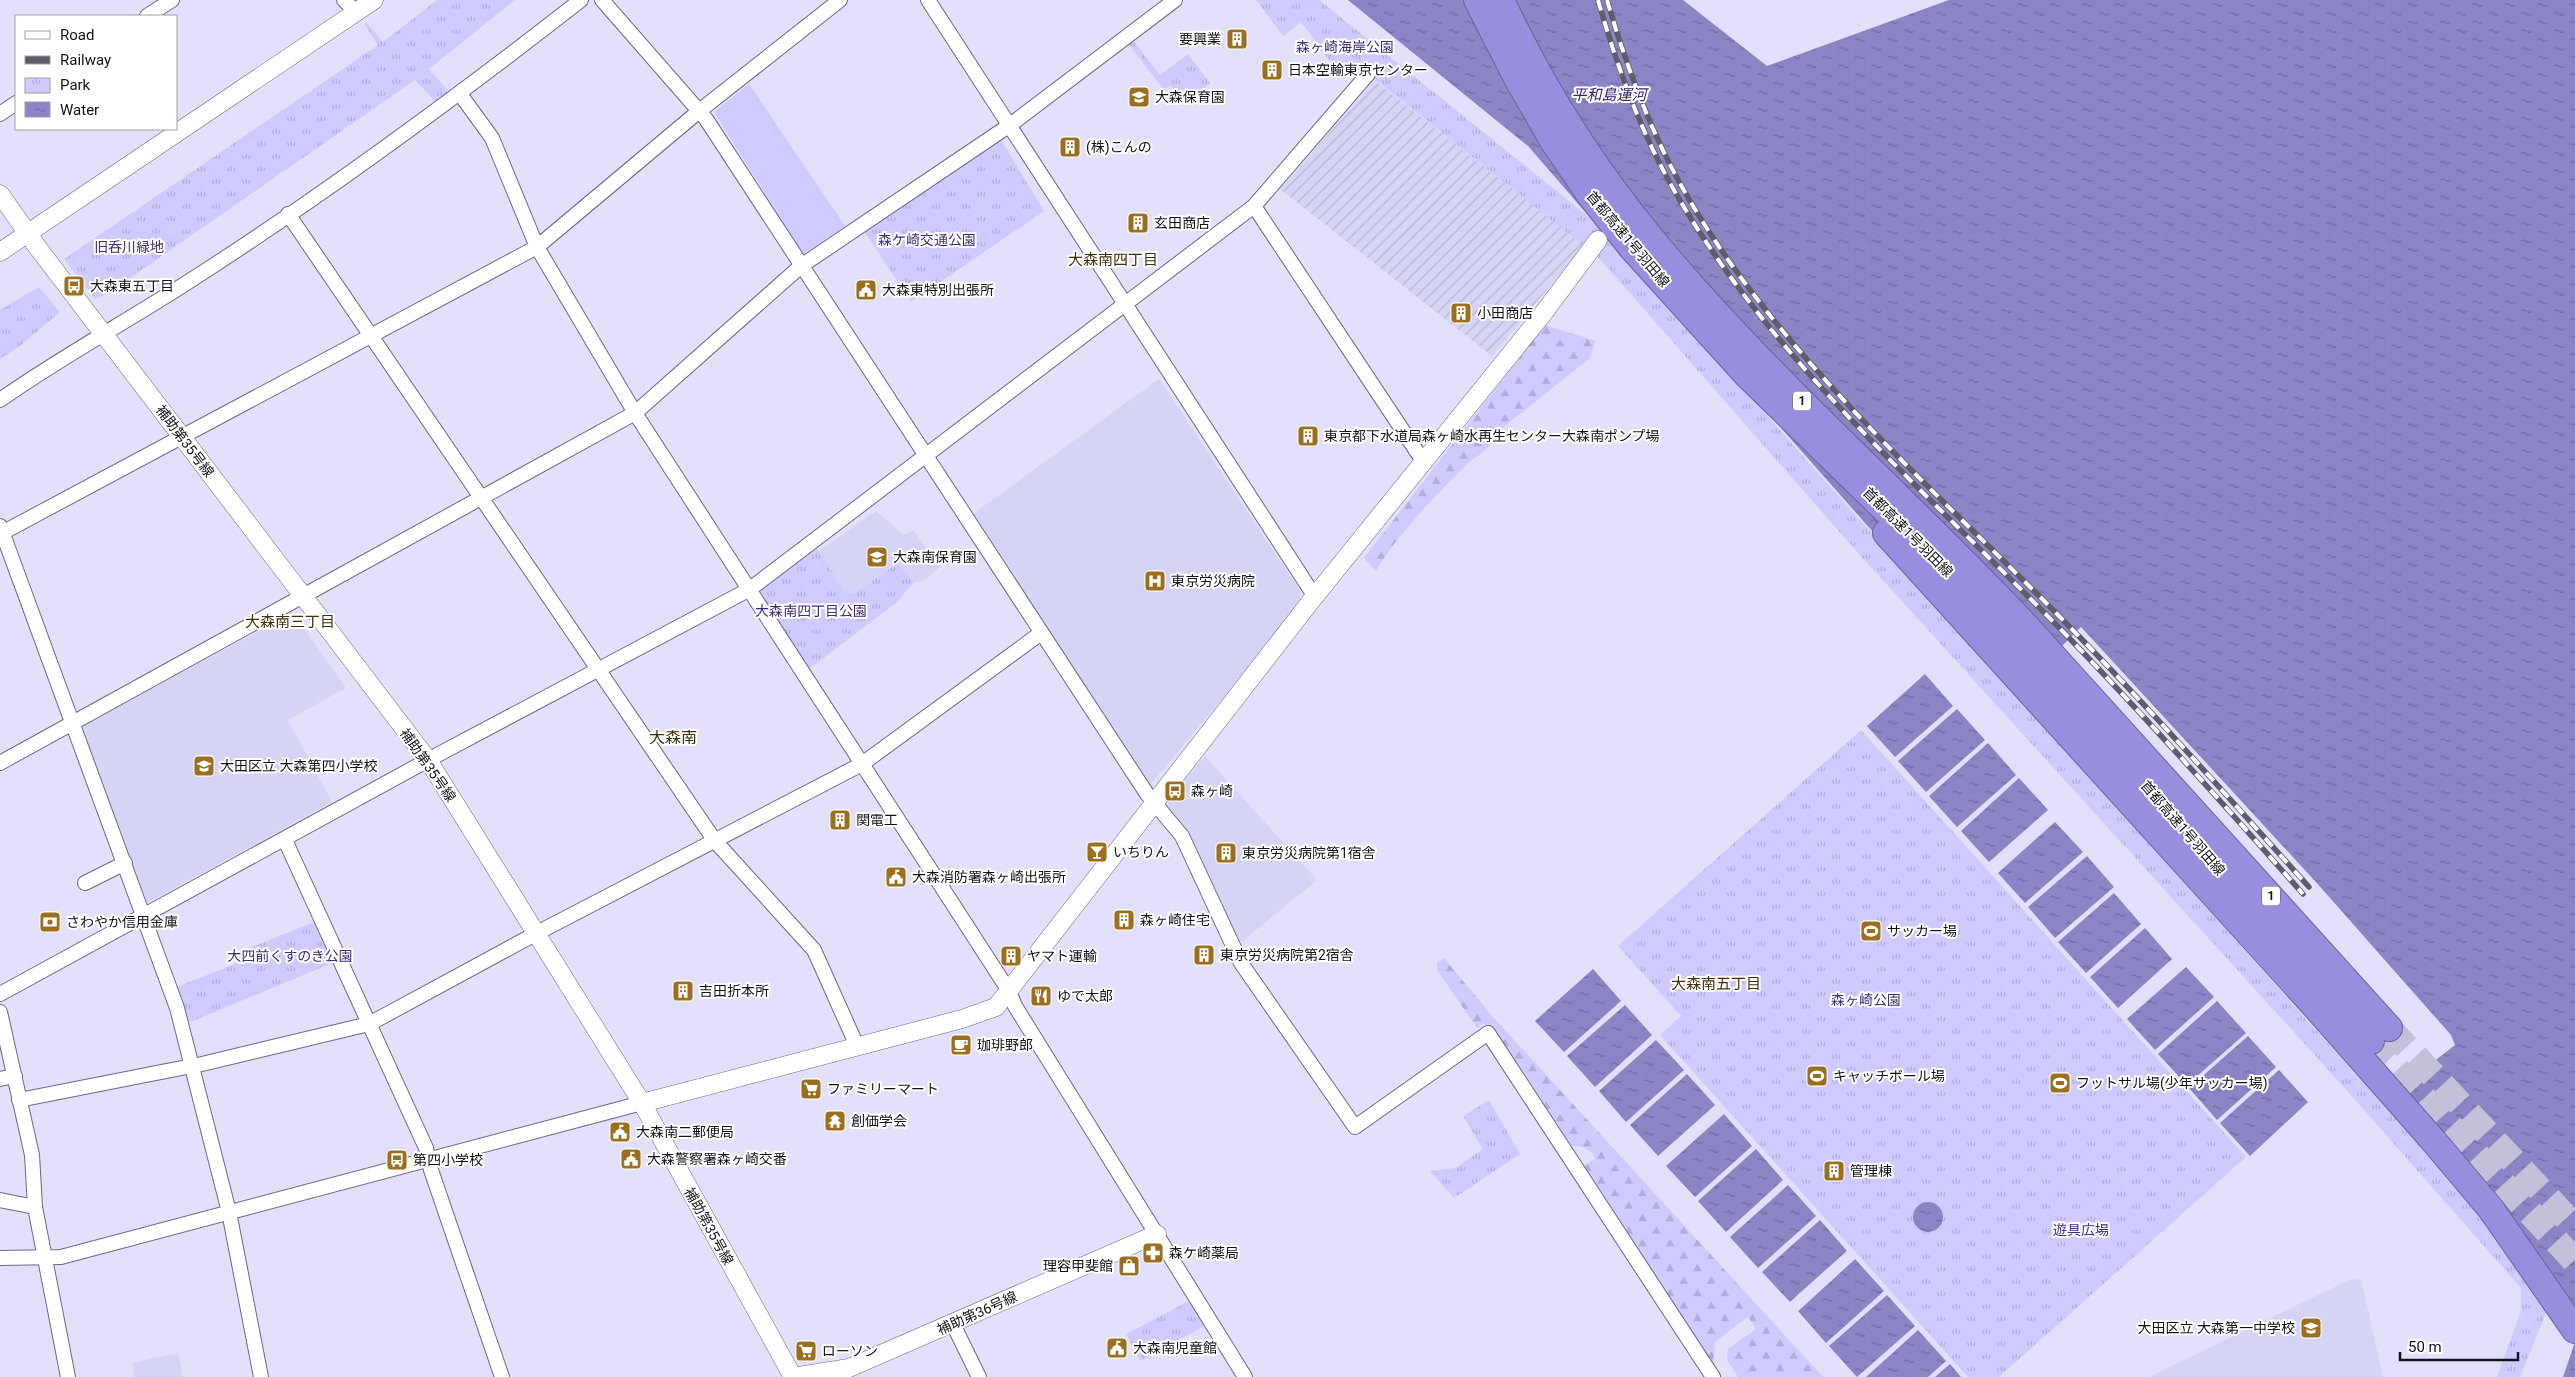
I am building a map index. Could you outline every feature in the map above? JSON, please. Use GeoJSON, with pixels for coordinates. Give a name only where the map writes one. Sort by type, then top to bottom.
{"type":"FeatureCollection","features":[{"type":"Feature","properties":{"kind":"highway","name":"首都高速1号羽田線"},"geometry":{"type":"LineString","coordinates":[[1477,0],[1518,80],[1553,141],[1589,194],[1631,247],[1747,375],[1953,576],[2145,770]]}},
{"type":"Feature","properties":{"kind":"highway","name":"首都高速1号羽田線"},"geometry":{"type":"LineString","coordinates":[[1501,0],[1539,73],[1572,128],[1607,181],[1649,236],[1691,285],[1765,364],[1966,563],[2145,770],[2380,1034]]}},
{"type":"Feature","properties":{"kind":"highway"},"geometry":{"type":"LineString","coordinates":[[1747,375],[1839,482],[2132,804],[2437,1145],[2490,1209],[2575,1330]]}},
{"type":"Feature","properties":{"kind":"street"},"geometry":{"type":"LineString","coordinates":[[149,15],[172,0]]}},
{"type":"Feature","properties":{"kind":"street"},"geometry":{"type":"LineString","coordinates":[[344,0],[358,13]]}},
{"type":"Feature","properties":{"kind":"street"},"geometry":{"type":"LineString","coordinates":[[0,252],[358,13],[374,0]]}},
{"type":"Feature","properties":{"kind":"street"},"geometry":{"type":"LineString","coordinates":[[0,400],[102,334],[188,282],[288,214],[460,94],[581,0]]}},
{"type":"Feature","properties":{"kind":"street"},"geometry":{"type":"LineString","coordinates":[[602,0],[706,119],[1155,805],[1182,836],[1241,963],[1356,1127],[1488,1033],[1713,1377]]}},
{"type":"Feature","properties":{"kind":"street"},"geometry":{"type":"LineString","coordinates":[[261,1377],[229,1212],[177,1008],[1,531],[373,337],[537,247],[698,112],[840,0]]}},
{"type":"Feature","properties":{"kind":"street"},"geometry":{"type":"LineString","coordinates":[[928,0],[1124,305],[1315,596]]}},
{"type":"Feature","properties":{"kind":"street"},"geometry":{"type":"LineString","coordinates":[[0,763],[635,413],[801,266],[1010,125],[1176,0]]}},
{"type":"Feature","properties":{"kind":"street"},"geometry":{"type":"LineString","coordinates":[[0,994],[428,760],[750,588],[1254,206],[1368,74]]}},
{"type":"Feature","properties":{"kind":"street"},"geometry":{"type":"LineString","coordinates":[[460,94],[492,138],[537,247],[635,413],[1009,991],[1015,1006],[1245,1377]]}},
{"type":"Feature","properties":{"kind":"street"},"geometry":{"type":"LineString","coordinates":[[0,114],[15,104]]}},
{"type":"Feature","properties":{"kind":"street","name":"補助第35号線"},"geometry":{"type":"LineString","coordinates":[[0,194],[27,234],[102,334],[428,760],[642,1103],[793,1377]]}},
{"type":"Feature","properties":{"kind":"street"},"geometry":{"type":"LineString","coordinates":[[1254,206],[1423,461]]}},
{"type":"Feature","properties":{"kind":"street"},"geometry":{"type":"LineString","coordinates":[[288,214],[715,840],[814,950],[857,1046]]}},
{"type":"Feature","properties":{"kind":"street"},"geometry":{"type":"LineString","coordinates":[[0,1258],[44,1259],[60,1257],[980,1014],[996,1007],[1155,805],[1315,596],[1542,315],[1598,240]]}},
{"type":"Feature","properties":{"kind":"street"},"geometry":{"type":"LineString","coordinates":[[19,1100],[192,1066],[369,1024],[537,933],[862,764],[1041,633]]}},
{"type":"Feature","properties":{"kind":"street"},"geometry":{"type":"LineString","coordinates":[[284,840],[429,1159],[502,1377]]}},
{"type":"Feature","properties":{"kind":"street"},"geometry":{"type":"LineString","coordinates":[[85,883],[125,863]]}},
{"type":"Feature","properties":{"kind":"street"},"geometry":{"type":"LineString","coordinates":[[0,1012],[32,1155],[35,1207],[68,1377]]}},
{"type":"Feature","properties":{"kind":"street"},"geometry":{"type":"LineString","coordinates":[[0,1079],[15,1076]]}},
{"type":"Feature","properties":{"kind":"street"},"geometry":{"type":"LineString","coordinates":[[0,1200],[35,1207]]}},
{"type":"Feature","properties":{"kind":"street","name":"補助第36号線"},"geometry":{"type":"LineString","coordinates":[[793,1377],[849,1368],[1156,1234]]}},
{"type":"Feature","properties":{"kind":"street"},"geometry":{"type":"LineString","coordinates":[[952,1324],[979,1377]]}},
{"type":"Feature","properties":{"kind":"shaded area"},"geometry":{"type":"Polygon","coordinates":[[[1375,81],[1584,245],[1492,356],[1280,189],[1375,81]]]}},
{"type":"Feature","properties":{"kind":"shaded area","name":"東京労災病院"},"geometry":{"type":"Polygon","coordinates":[[[1159,379],[1301,592],[1299,607],[1150,785],[973,514],[1159,379]]]}},
{"type":"Feature","properties":{"kind":"shaded area","name":"大森南保育園"},"geometry":{"type":"Polygon","coordinates":[[[876,511],[904,535],[913,530],[940,567],[923,581],[914,582],[898,562],[854,593],[845,592],[818,552],[876,511]]]}},
{"type":"Feature","properties":{"kind":"shaded area","name":"大田区立 大森第四小学校"},"geometry":{"type":"Polygon","coordinates":[[[293,613],[346,688],[288,720],[332,802],[147,903],[82,729],[84,724],[293,613]]]}},
{"type":"Feature","properties":{"kind":"shaded area"},"geometry":{"type":"Polygon","coordinates":[[[1205,756],[1317,880],[1243,941],[1236,939],[1162,808],[1205,756]]]}},
{"type":"Feature","properties":{"kind":"shaded area","name":"大田区立 大森第一中学校"},"geometry":{"type":"Polygon","coordinates":[[[2361,1279],[2383,1377],[2149,1377],[2349,1280],[2361,1279]]]}},
{"type":"Feature","properties":{"kind":"shaded area"},"geometry":{"type":"Polygon","coordinates":[[[178,1353],[183,1377],[134,1377],[132,1363],[178,1353]]]}},
{"type":"Feature","properties":{"kind":"green space","name":"旧呑川緑地"},"geometry":{"type":"Polygon","coordinates":[[[437,0],[515,0],[429,69],[450,93],[437,103],[415,80],[107,294],[95,299],[64,259],[378,45],[364,24],[366,22],[383,42],[437,0]]]}},
{"type":"Feature","properties":{"kind":"green space","name":"森ヶ崎海岸公園"},"geometry":{"type":"Polygon","coordinates":[[[1256,0],[1319,0],[1610,234],[1807,461],[2535,1275],[2550,1303],[2520,1377],[2497,1377],[2521,1311],[2521,1288],[2341,1084],[1859,554],[1599,258],[1368,74],[1332,64],[1301,22],[1283,36],[1256,0]]]}},
{"type":"Feature","properties":{"kind":"green space"},"geometry":{"type":"Polygon","coordinates":[[[1132,39],[1160,75],[1188,54],[1210,83],[1184,103],[1170,85],[1164,90],[1127,42],[1132,39]]]}},
{"type":"Feature","properties":{"kind":"green space"},"geometry":{"type":"Polygon","coordinates":[[[749,84],[845,226],[803,254],[714,112],[749,84]]]}},
{"type":"Feature","properties":{"kind":"green space","name":"森ケ崎交通公園"},"geometry":{"type":"Polygon","coordinates":[[[1001,140],[1044,211],[911,302],[864,231],[1001,140]]]}},
{"type":"Feature","properties":{"kind":"green space"},"geometry":{"type":"Polygon","coordinates":[[[39,287],[60,312],[20,346],[0,359],[0,310],[39,287]]]}},
{"type":"Feature","properties":{"kind":"green space"},"geometry":{"type":"Polygon","coordinates":[[[1545,325],[1596,341],[1589,359],[1496,433],[1490,445],[1468,463],[1416,517],[1376,571],[1364,558],[1545,325]]]}},
{"type":"Feature","properties":{"kind":"green space","name":"大森南四丁目公園"},"geometry":{"type":"Polygon","coordinates":[[[812,541],[845,592],[854,593],[898,563],[914,582],[897,602],[804,673],[750,589],[812,541]]]}},
{"type":"Feature","properties":{"kind":"green space","name":"森ヶ崎公園"},"geometry":{"type":"Polygon","coordinates":[[[1861,730],[2246,1157],[1999,1377],[1968,1377],[1660,1035],[1681,1016],[1618,946],[1861,730]]]}},
{"type":"Feature","properties":{"kind":"green space","name":"大四前くすのき公園"},"geometry":{"type":"Polygon","coordinates":[[[314,922],[332,963],[188,1023],[177,987],[250,958],[247,949],[314,922]]]}},
{"type":"Feature","properties":{"kind":"green space"},"geometry":{"type":"Polygon","coordinates":[[[1444,958],[1493,1017],[1823,1377],[1738,1377],[1727,1360],[1728,1349],[1756,1329],[1748,1317],[1715,1342],[1713,1367],[1581,1168],[1595,1159],[1593,1155],[1584,1147],[1567,1148],[1484,1023],[1477,1028],[1437,970],[1437,963],[1444,958]]]}},
{"type":"Feature","properties":{"kind":"green space"},"geometry":{"type":"Polygon","coordinates":[[[1489,1100],[1520,1154],[1454,1198],[1430,1171],[1455,1168],[1483,1149],[1463,1116],[1489,1100]]]}},
{"type":"Feature","properties":{"kind":"green space"},"geometry":{"type":"Polygon","coordinates":[[[1189,1301],[1204,1326],[1140,1361],[1126,1334],[1189,1301]]]}},
{"type":"Feature","properties":{"kind":"water","name":"平和島運河"},"geometry":{"type":"Polygon","coordinates":[[[1348,0],[1683,0],[1767,66],[1949,0],[2575,0],[2575,1313],[2400,1088],[2455,1045],[2451,1035],[2315,881],[2081,627],[2015,693],[1610,234],[1587,214],[1528,146],[1348,0]]]}},
{"type":"Feature","properties":{"kind":"water"},"geometry":{"type":"Polygon","coordinates":[[[1925,674],[1953,706],[1895,757],[1867,726],[1925,674]]]}},
{"type":"Feature","properties":{"kind":"water"},"geometry":{"type":"Polygon","coordinates":[[[1957,709],[1985,740],[1926,792],[1898,761],[1957,709]]]}},
{"type":"Feature","properties":{"kind":"water"},"geometry":{"type":"Polygon","coordinates":[[[1988,743],[2016,775],[1957,827],[1929,796],[1988,743]]]}},
{"type":"Feature","properties":{"kind":"water"},"geometry":{"type":"Polygon","coordinates":[[[2019,778],[2048,810],[1989,862],[1961,831],[2019,778]]]}},
{"type":"Feature","properties":{"kind":"water"},"geometry":{"type":"Polygon","coordinates":[[[2055,822],[2083,852],[2025,903],[1998,873],[2055,822]]]}},
{"type":"Feature","properties":{"kind":"water"},"geometry":{"type":"Polygon","coordinates":[[[2087,856],[2114,887],[2055,938],[2028,907],[2087,856]]]}},
{"type":"Feature","properties":{"kind":"water"},"geometry":{"type":"Polygon","coordinates":[[[2114,893],[2141,924],[2086,973],[2058,942],[2114,893]]]}},
{"type":"Feature","properties":{"kind":"water"},"geometry":{"type":"Polygon","coordinates":[[[2145,928],[2172,959],[2118,1008],[2090,977],[2145,928]]]}},
{"type":"Feature","properties":{"kind":"water"},"geometry":{"type":"Polygon","coordinates":[[[2186,967],[2214,997],[2155,1050],[2127,1019],[2186,967]]]}},
{"type":"Feature","properties":{"kind":"water"},"geometry":{"type":"Polygon","coordinates":[[[1593,969],[1621,1001],[1564,1052],[1535,1021],[1593,969]]]}},
{"type":"Feature","properties":{"kind":"water"},"geometry":{"type":"Polygon","coordinates":[[[2217,1001],[2246,1033],[2187,1085],[2158,1054],[2217,1001]]]}},
{"type":"Feature","properties":{"kind":"water"},"geometry":{"type":"Polygon","coordinates":[[[1625,1005],[1652,1035],[1595,1087],[1567,1056],[1625,1005]]]}},
{"type":"Feature","properties":{"kind":"water"},"geometry":{"type":"Polygon","coordinates":[[[2248,1036],[2276,1067],[2217,1120],[2189,1088],[2248,1036]]]}},
{"type":"Feature","properties":{"kind":"water"},"geometry":{"type":"Polygon","coordinates":[[[1656,1040],[1684,1070],[1626,1122],[1599,1091],[1656,1040]]]}},
{"type":"Feature","properties":{"kind":"water"},"geometry":{"type":"Polygon","coordinates":[[[2279,1070],[2308,1102],[2250,1156],[2220,1123],[2279,1070]]]}},
{"type":"Feature","properties":{"kind":"water"},"geometry":{"type":"Polygon","coordinates":[[[1687,1074],[1715,1105],[1658,1156],[1630,1125],[1687,1074]]]}},
{"type":"Feature","properties":{"kind":"water"},"geometry":{"type":"Polygon","coordinates":[[[1724,1114],[1752,1146],[1695,1197],[1666,1166],[1724,1114]]]}},
{"type":"Feature","properties":{"kind":"water"},"geometry":{"type":"Polygon","coordinates":[[[1756,1149],[1783,1180],[1726,1232],[1698,1201],[1756,1149]]]}},
{"type":"Feature","properties":{"kind":"water"},"geometry":{"type":"Polygon","coordinates":[[[1788,1185],[1816,1216],[1758,1268],[1730,1237],[1788,1185]]]}},
{"type":"Feature","properties":{"kind":"water"},"geometry":{"type":"Polygon","coordinates":[[[1928,1202],[1939,1206],[1943,1217],[1939,1228],[1928,1232],[1917,1228],[1913,1217],[1917,1206],[1928,1202]]]}},
{"type":"Feature","properties":{"kind":"water"},"geometry":{"type":"Polygon","coordinates":[[[1820,1220],[1847,1251],[1790,1302],[1762,1272],[1820,1220]]]}},
{"type":"Feature","properties":{"kind":"water"},"geometry":{"type":"Polygon","coordinates":[[[1855,1259],[1884,1291],[1826,1343],[1798,1311],[1855,1259]]]}},
{"type":"Feature","properties":{"kind":"water"},"geometry":{"type":"Polygon","coordinates":[[[1887,1295],[1915,1326],[1857,1377],[1829,1346],[1887,1295]]]}},
{"type":"Feature","properties":{"kind":"water"},"geometry":{"type":"Polygon","coordinates":[[[1918,1330],[1946,1361],[1928,1377],[1866,1377],[1918,1330]]]}},
{"type":"Feature","properties":{"kind":"water"},"geometry":{"type":"Polygon","coordinates":[[[2575,1342],[2575,1377],[2563,1377],[2575,1342]]]}},
{"type":"Feature","properties":{"kind":"water"},"geometry":{"type":"Polygon","coordinates":[[[1950,1364],[1961,1377],[1935,1377],[1950,1364]]]}},
{"type":"Feature","properties":{"kind":"pier"},"geometry":{"type":"Polygon","coordinates":[[[1847,1251],[1849,1252],[1791,1304],[1788,1304],[1847,1251]]]}},
{"type":"Feature","properties":{"kind":"pier"},"geometry":{"type":"Polygon","coordinates":[[[1853,1258],[1855,1259],[1796,1313],[1796,1309],[1853,1258]]]}},
{"type":"Feature","properties":{"kind":"tunnel"},"geometry":{"type":"LineString","coordinates":[[2389,1028],[2575,1227]]}},
{"type":"Feature","properties":{"kind":"tunnel"},"geometry":{"type":"LineString","coordinates":[[2371,1041],[2575,1261]]}},
{"type":"Feature","properties":{"kind":"railway"},"geometry":{"type":"LineString","coordinates":[[1598,0],[1612,47],[1629,93],[1658,161],[1710,248],[1755,310],[1856,425],[2073,642],[2190,767],[2303,894]]}},
{"type":"Feature","properties":{"kind":"railway"},"geometry":{"type":"LineString","coordinates":[[1607,0],[1637,90],[1665,155],[1713,238],[1756,297],[1802,354],[1852,409],[2124,683],[2309,887]]}},
{"type":"Feature","properties":{"kind":"place","name":"要興業"},"geometry":{"type":"Point","coordinates":[1237,39]}},
{"type":"Feature","properties":{"kind":"place","name":"日本空輸東京センター"},"geometry":{"type":"Point","coordinates":[1272,70]}},
{"type":"Feature","properties":{"kind":"place","name":"大森保育園"},"geometry":{"type":"Point","coordinates":[1139,97]}},
{"type":"Feature","properties":{"kind":"place","name":"(株)こんの"},"geometry":{"type":"Point","coordinates":[1070,147]}},
{"type":"Feature","properties":{"kind":"place","name":"玄田商店"},"geometry":{"type":"Point","coordinates":[1138,223]}},
{"type":"Feature","properties":{"kind":"place","name":"大森東五丁目"},"geometry":{"type":"Point","coordinates":[74,286]}},
{"type":"Feature","properties":{"kind":"place","name":"大森東特別出張所"},"geometry":{"type":"Point","coordinates":[866,290]}},
{"type":"Feature","properties":{"kind":"place","name":"小田商店"},"geometry":{"type":"Point","coordinates":[1461,313]}},
{"type":"Feature","properties":{"kind":"place","name":"東京都下水道局森ヶ崎水再生センター大森南ポンプ場"},"geometry":{"type":"Point","coordinates":[1308,436]}},
{"type":"Feature","properties":{"kind":"place","name":"大森南保育園"},"geometry":{"type":"Point","coordinates":[877,557]}},
{"type":"Feature","properties":{"kind":"place","name":"東京労災病院"},"geometry":{"type":"Point","coordinates":[1155,581]}},
{"type":"Feature","properties":{"kind":"place","name":"大田区立 大森第四小学校"},"geometry":{"type":"Point","coordinates":[204,766]}},
{"type":"Feature","properties":{"kind":"place","name":"森ヶ崎"},"geometry":{"type":"Point","coordinates":[1175,791]}},
{"type":"Feature","properties":{"kind":"place","name":"関電工"},"geometry":{"type":"Point","coordinates":[840,820]}},
{"type":"Feature","properties":{"kind":"place","name":"いちりん"},"geometry":{"type":"Point","coordinates":[1097,852]}},
{"type":"Feature","properties":{"kind":"place","name":"東京労災病院第1宿舎"},"geometry":{"type":"Point","coordinates":[1226,853]}},
{"type":"Feature","properties":{"kind":"place","name":"大森消防署森ヶ崎出張所"},"geometry":{"type":"Point","coordinates":[896,877]}},
{"type":"Feature","properties":{"kind":"place","name":"森ヶ崎住宅"},"geometry":{"type":"Point","coordinates":[1124,920]}},
{"type":"Feature","properties":{"kind":"place","name":"さわやか信用金庫"},"geometry":{"type":"Point","coordinates":[50,922]}},
{"type":"Feature","properties":{"kind":"place","name":"サッカー場"},"geometry":{"type":"Point","coordinates":[1871,931]}},
{"type":"Feature","properties":{"kind":"place","name":"東京労災病院第2宿舎"},"geometry":{"type":"Point","coordinates":[1204,955]}},
{"type":"Feature","properties":{"kind":"place","name":"ヤマト運輸"},"geometry":{"type":"Point","coordinates":[1011,956]}},
{"type":"Feature","properties":{"kind":"place","name":"吉田折本所"},"geometry":{"type":"Point","coordinates":[683,991]}},
{"type":"Feature","properties":{"kind":"place","name":"ゆで太郎"},"geometry":{"type":"Point","coordinates":[1041,996]}},
{"type":"Feature","properties":{"kind":"place","name":"珈琲野郎"},"geometry":{"type":"Point","coordinates":[961,1045]}},
{"type":"Feature","properties":{"kind":"place","name":"キャッチボール場"},"geometry":{"type":"Point","coordinates":[1817,1076]}},
{"type":"Feature","properties":{"kind":"place","name":"フットサル場(少年サッカー場)"},"geometry":{"type":"Point","coordinates":[2060,1083]}},
{"type":"Feature","properties":{"kind":"place","name":"ファミリーマート"},"geometry":{"type":"Point","coordinates":[811,1089]}},
{"type":"Feature","properties":{"kind":"place","name":"創価学会"},"geometry":{"type":"Point","coordinates":[835,1121]}},
{"type":"Feature","properties":{"kind":"place","name":"大森南二郵便局"},"geometry":{"type":"Point","coordinates":[620,1132]}},
{"type":"Feature","properties":{"kind":"place","name":"大森警察署森ヶ崎交番"},"geometry":{"type":"Point","coordinates":[631,1159]}},
{"type":"Feature","properties":{"kind":"place","name":"第四小学校"},"geometry":{"type":"Point","coordinates":[397,1160]}},
{"type":"Feature","properties":{"kind":"place","name":"管理棟"},"geometry":{"type":"Point","coordinates":[1834,1171]}},
{"type":"Feature","properties":{"kind":"place","name":"森ケ崎薬局"},"geometry":{"type":"Point","coordinates":[1153,1253]}},
{"type":"Feature","properties":{"kind":"place","name":"理容甲斐館"},"geometry":{"type":"Point","coordinates":[1129,1266]}},
{"type":"Feature","properties":{"kind":"place","name":"大田区立 大森第一中学校"},"geometry":{"type":"Point","coordinates":[2311,1328]}},
{"type":"Feature","properties":{"kind":"place","name":"大森南児童館"},"geometry":{"type":"Point","coordinates":[1117,1348]}},
{"type":"Feature","properties":{"kind":"place","name":"ローソン"},"geometry":{"type":"Point","coordinates":[806,1351]}},
{"type":"Feature","properties":{"kind":"district","name":"大森南四丁目"},"geometry":{"type":"Point","coordinates":[1113,260]}},
{"type":"Feature","properties":{"kind":"district","name":"大森南三丁目"},"geometry":{"type":"Point","coordinates":[290,622]}},
{"type":"Feature","properties":{"kind":"district","name":"大森南"},"geometry":{"type":"Point","coordinates":[673,737]}},
{"type":"Feature","properties":{"kind":"district","name":"大森南五丁目"},"geometry":{"type":"Point","coordinates":[1716,984]}},
{"type":"Feature","properties":{"kind":"park label","name":"遊具広場"},"geometry":{"type":"Point","coordinates":[2081,1230]}}]}
